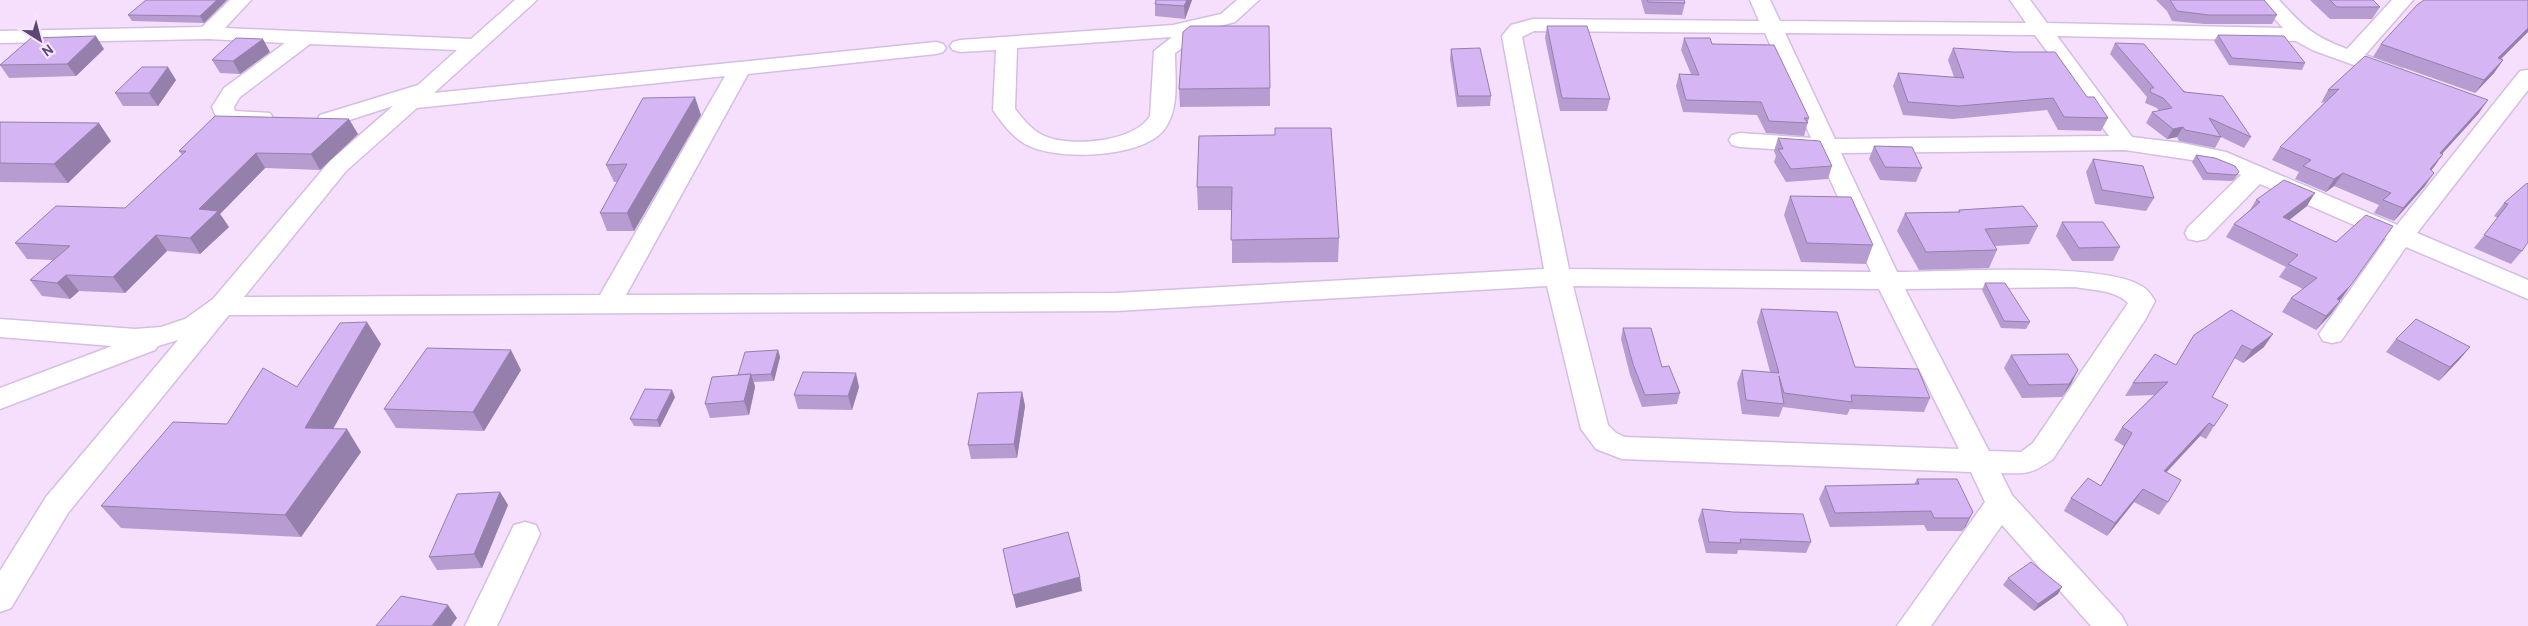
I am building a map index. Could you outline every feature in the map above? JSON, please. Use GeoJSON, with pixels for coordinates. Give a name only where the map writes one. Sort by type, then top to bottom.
{"type":"FeatureCollection","features":[{"type":"Feature","properties":{"kind":"street"},"geometry":{"type":"LineString","coordinates":[[208,33],[241,0]]}},
{"type":"Feature","properties":{"kind":"street"},"geometry":{"type":"LineString","coordinates":[[0,599],[57,505],[338,166],[527,0]]}},
{"type":"Feature","properties":{"kind":"street"},"geometry":{"type":"LineString","coordinates":[[960,46],[1173,31],[1228,18],[1249,0]]}},
{"type":"Feature","properties":{"kind":"street"},"geometry":{"type":"LineString","coordinates":[[1760,0],[1888,281],[1981,460],[2001,503],[2111,626]]}},
{"type":"Feature","properties":{"kind":"street"},"geometry":{"type":"LineString","coordinates":[[2020,0],[2125,143]]}},
{"type":"Feature","properties":{"kind":"street"},"geometry":{"type":"LineString","coordinates":[[2268,0],[2300,35],[2319,46],[2416,81]]}},
{"type":"Feature","properties":{"kind":"street"},"geometry":{"type":"LineString","coordinates":[[2351,58],[2403,0]]}},
{"type":"Feature","properties":{"kind":"street"},"geometry":{"type":"LineString","coordinates":[[1007,43],[1004,110],[1018,128],[1040,142],[1066,148],[1123,144],[1145,136],[1161,118],[1165,51],[1204,25]]}},
{"type":"Feature","properties":{"kind":"street"},"geometry":{"type":"LineString","coordinates":[[0,399],[194,325],[221,306],[1116,302],[1558,277],[1888,281],[2075,279],[2115,286],[2133,292],[2142,301],[2136,314],[2043,451],[2026,463],[1622,448],[1606,441],[1595,429],[1558,277],[1512,36],[1518,29],[1533,26],[2042,29],[2300,35]]}},
{"type":"Feature","properties":{"kind":"street"},"geometry":{"type":"LineString","coordinates":[[0,37],[208,33],[475,45]]}},
{"type":"Feature","properties":{"kind":"street"},"geometry":{"type":"LineString","coordinates":[[282,118],[226,117],[223,107],[232,93],[304,38]]}},
{"type":"Feature","properties":{"kind":"street"},"geometry":{"type":"LineString","coordinates":[[380,129],[319,119],[418,95],[936,48]]}},
{"type":"Feature","properties":{"kind":"street"},"geometry":{"type":"LineString","coordinates":[[608,304],[741,67]]}},
{"type":"Feature","properties":{"kind":"street"},"geometry":{"type":"LineString","coordinates":[[2332,334],[2490,108],[2528,76]]}},
{"type":"Feature","properties":{"kind":"street"},"geometry":{"type":"LineString","coordinates":[[1740,140],[1828,146],[2125,143],[2182,150],[2218,157],[2528,290]]}},
{"type":"Feature","properties":{"kind":"street"},"geometry":{"type":"LineString","coordinates":[[2197,233],[2257,173]]}},
{"type":"Feature","properties":{"kind":"street"},"geometry":{"type":"LineString","coordinates":[[0,328],[136,338],[163,336]]}},
{"type":"Feature","properties":{"kind":"street"},"geometry":{"type":"LineString","coordinates":[[1913,626],[2001,503]]}},
{"type":"Feature","properties":{"kind":"street"},"geometry":{"type":"LineString","coordinates":[[481,626],[524,534]]}},
{"type":"Feature","properties":{"kind":"building"},"geometry":{"type":"Polygon","coordinates":[[[146,0],[217,0],[200,16],[128,15],[146,0]]]}},
{"type":"Feature","properties":{"kind":"building"},"geometry":{"type":"Polygon","coordinates":[[[1156,0],[1187,0],[1184,6],[1155,4],[1156,0]]]}},
{"type":"Feature","properties":{"kind":"building"},"geometry":{"type":"Polygon","coordinates":[[[1647,0],[1684,0],[1685,3],[1648,2],[1647,0]]]}},
{"type":"Feature","properties":{"kind":"building"},"geometry":{"type":"Polygon","coordinates":[[[2170,0],[2264,0],[2277,15],[2209,15],[2177,11],[2170,0]]]}},
{"type":"Feature","properties":{"kind":"building"},"geometry":{"type":"Polygon","coordinates":[[[2330,0],[2373,0],[2380,7],[2337,7],[2330,0]]]}},
{"type":"Feature","properties":{"kind":"building"},"geometry":{"type":"Polygon","coordinates":[[[2424,0],[2528,0],[2528,28],[2498,58],[2503,60],[2484,80],[2381,44],[2417,5],[2424,0]]]}},
{"type":"Feature","properties":{"kind":"building"},"geometry":{"type":"Polygon","coordinates":[[[1190,26],[1269,26],[1270,88],[1179,89],[1183,32],[1190,26]]]}},
{"type":"Feature","properties":{"kind":"building"},"geometry":{"type":"Polygon","coordinates":[[[1547,26],[1587,26],[1610,99],[1562,98],[1547,26]]]}},
{"type":"Feature","properties":{"kind":"building"},"geometry":{"type":"Polygon","coordinates":[[[2218,35],[2284,36],[2305,63],[2232,58],[2218,35]]]}},
{"type":"Feature","properties":{"kind":"building"},"geometry":{"type":"Polygon","coordinates":[[[96,36],[67,64],[0,65],[31,38],[96,36]]]}},
{"type":"Feature","properties":{"kind":"building"},"geometry":{"type":"Polygon","coordinates":[[[236,38],[263,39],[233,61],[212,60],[236,38]]]}},
{"type":"Feature","properties":{"kind":"building"},"geometry":{"type":"Polygon","coordinates":[[[1684,38],[1710,38],[1712,44],[1774,45],[1809,118],[1804,118],[1808,123],[1769,121],[1761,102],[1686,100],[1679,74],[1699,75],[1684,38]]]}},
{"type":"Feature","properties":{"kind":"building"},"geometry":{"type":"Polygon","coordinates":[[[2115,43],[2144,44],[2184,92],[2223,96],[2251,137],[2209,118],[2221,137],[2185,130],[2183,127],[2173,129],[2152,112],[2172,108],[2163,98],[2150,92],[2151,88],[2154,88],[2115,43]]]}},
{"type":"Feature","properties":{"kind":"building"},"geometry":{"type":"Polygon","coordinates":[[[1480,48],[1491,96],[1458,96],[1451,49],[1480,48]]]}},
{"type":"Feature","properties":{"kind":"building"},"geometry":{"type":"Polygon","coordinates":[[[1953,48],[2013,52],[2055,52],[2087,97],[2094,97],[2108,118],[2064,117],[2053,98],[1959,106],[1908,102],[1898,73],[1964,78],[1953,48]]]}},
{"type":"Feature","properties":{"kind":"building"},"geometry":{"type":"Polygon","coordinates":[[[2365,56],[2488,100],[2440,153],[2443,154],[2430,169],[2434,173],[2403,208],[2383,200],[2391,193],[2343,173],[2334,179],[2303,166],[2311,160],[2280,147],[2339,89],[2328,90],[2365,56]]]}},
{"type":"Feature","properties":{"kind":"building"},"geometry":{"type":"Polygon","coordinates":[[[142,67],[168,67],[149,93],[115,93],[142,67]]]}},
{"type":"Feature","properties":{"kind":"building"},"geometry":{"type":"Polygon","coordinates":[[[695,97],[627,213],[600,213],[627,164],[606,165],[643,98],[695,97]]]}},
{"type":"Feature","properties":{"kind":"building"},"geometry":{"type":"Polygon","coordinates":[[[215,116],[349,119],[311,154],[256,153],[199,209],[218,211],[190,238],[156,235],[113,277],[66,275],[57,283],[30,280],[70,246],[15,243],[56,206],[125,208],[186,151],[179,151],[215,116]]]}},
{"type":"Feature","properties":{"kind":"building"},"geometry":{"type":"Polygon","coordinates":[[[0,122],[99,123],[54,164],[0,163],[0,122]]]}},
{"type":"Feature","properties":{"kind":"building"},"geometry":{"type":"Polygon","coordinates":[[[1275,128],[1331,128],[1339,238],[1231,240],[1232,187],[1197,187],[1199,136],[1275,135],[1275,128]]]}},
{"type":"Feature","properties":{"kind":"building"},"geometry":{"type":"Polygon","coordinates":[[[1778,138],[1820,141],[1832,166],[1791,169],[1778,149],[1783,149],[1778,138]]]}},
{"type":"Feature","properties":{"kind":"building"},"geometry":{"type":"Polygon","coordinates":[[[1874,146],[1912,147],[1922,168],[1885,167],[1874,146]]]}},
{"type":"Feature","properties":{"kind":"building"},"geometry":{"type":"Polygon","coordinates":[[[2196,155],[2215,158],[2235,166],[2239,172],[2236,175],[2207,173],[2196,155]]]}},
{"type":"Feature","properties":{"kind":"building"},"geometry":{"type":"Polygon","coordinates":[[[2093,159],[2143,166],[2154,198],[2102,190],[2093,159]]]}},
{"type":"Feature","properties":{"kind":"building"},"geometry":{"type":"Polygon","coordinates":[[[2284,180],[2315,193],[2283,217],[2336,242],[2366,215],[2393,226],[2351,285],[2337,299],[2340,301],[2326,316],[2291,298],[2317,278],[2288,264],[2298,255],[2234,224],[2260,202],[2256,200],[2284,180]]]}},
{"type":"Feature","properties":{"kind":"building"},"geometry":{"type":"Polygon","coordinates":[[[2527,183],[2528,242],[2522,251],[2484,235],[2508,204],[2504,203],[2527,183]]]}},
{"type":"Feature","properties":{"kind":"building"},"geometry":{"type":"Polygon","coordinates":[[[1790,196],[1851,197],[1873,245],[1807,243],[1790,196]]]}},
{"type":"Feature","properties":{"kind":"building"},"geometry":{"type":"Polygon","coordinates":[[[2023,206],[2038,226],[1985,229],[1997,250],[1926,252],[1905,213],[1960,212],[1959,210],[2023,206]]]}},
{"type":"Feature","properties":{"kind":"building"},"geometry":{"type":"Polygon","coordinates":[[[2062,222],[2103,222],[2120,247],[2079,248],[2062,222]]]}},
{"type":"Feature","properties":{"kind":"building"},"geometry":{"type":"Polygon","coordinates":[[[1985,283],[2005,283],[2030,322],[2004,321],[1985,283]]]}},
{"type":"Feature","properties":{"kind":"building"},"geometry":{"type":"Polygon","coordinates":[[[1761,309],[1837,312],[1855,367],[1918,369],[1930,398],[1851,395],[1852,402],[1784,393],[1779,376],[1784,404],[1746,400],[1742,370],[1779,373],[1761,309]]]}},
{"type":"Feature","properties":{"kind":"building"},"geometry":{"type":"Polygon","coordinates":[[[2231,310],[2273,334],[2252,350],[2242,345],[2212,397],[2228,405],[2214,426],[2209,423],[2164,471],[2181,480],[2168,502],[2143,489],[2115,523],[2071,498],[2088,478],[2101,486],[2132,433],[2122,427],[2168,382],[2133,383],[2155,354],[2176,365],[2194,335],[2231,310]]]}},
{"type":"Feature","properties":{"kind":"building"},"geometry":{"type":"Polygon","coordinates":[[[2416,319],[2470,347],[2450,367],[2396,339],[2416,319]]]}},
{"type":"Feature","properties":{"kind":"building"},"geometry":{"type":"Polygon","coordinates":[[[367,322],[305,428],[347,429],[285,515],[101,506],[173,422],[227,424],[263,368],[297,387],[340,323],[367,322]]]}},
{"type":"Feature","properties":{"kind":"building"},"geometry":{"type":"Polygon","coordinates":[[[1623,328],[1651,328],[1662,367],[1669,366],[1680,393],[1645,395],[1633,364],[1623,328]]]}},
{"type":"Feature","properties":{"kind":"building"},"geometry":{"type":"Polygon","coordinates":[[[427,348],[511,350],[473,412],[384,409],[427,348]]]}},
{"type":"Feature","properties":{"kind":"building"},"geometry":{"type":"Polygon","coordinates":[[[778,350],[771,374],[738,375],[745,352],[778,350]]]}},
{"type":"Feature","properties":{"kind":"building"},"geometry":{"type":"Polygon","coordinates":[[[2068,354],[2078,370],[2069,384],[2029,385],[2011,355],[2068,354]]]}},
{"type":"Feature","properties":{"kind":"building"},"geometry":{"type":"Polygon","coordinates":[[[803,372],[856,373],[848,396],[794,395],[803,372]]]}},
{"type":"Feature","properties":{"kind":"building"},"geometry":{"type":"Polygon","coordinates":[[[751,374],[744,401],[705,404],[712,377],[751,374]]]}},
{"type":"Feature","properties":{"kind":"building"},"geometry":{"type":"Polygon","coordinates":[[[645,389],[672,390],[657,420],[630,419],[645,389]]]}},
{"type":"Feature","properties":{"kind":"building"},"geometry":{"type":"Polygon","coordinates":[[[1022,392],[1014,444],[968,445],[978,393],[1022,392]]]}},
{"type":"Feature","properties":{"kind":"building"},"geometry":{"type":"Polygon","coordinates":[[[1917,479],[1957,479],[1973,512],[1969,518],[1934,518],[1931,511],[1835,513],[1825,486],[1919,484],[1917,479]]]}},
{"type":"Feature","properties":{"kind":"building"},"geometry":{"type":"Polygon","coordinates":[[[500,492],[474,554],[429,557],[457,494],[500,492]]]}},
{"type":"Feature","properties":{"kind":"building"},"geometry":{"type":"Polygon","coordinates":[[[1702,509],[1803,514],[1811,542],[1740,539],[1741,543],[1709,542],[1702,509]]]}},
{"type":"Feature","properties":{"kind":"building"},"geometry":{"type":"Polygon","coordinates":[[[1068,532],[1080,577],[1013,595],[1003,549],[1068,532]]]}},
{"type":"Feature","properties":{"kind":"building"},"geometry":{"type":"Polygon","coordinates":[[[2031,562],[2062,587],[2038,604],[2008,578],[2031,562]]]}},
{"type":"Feature","properties":{"kind":"building"},"geometry":{"type":"Polygon","coordinates":[[[401,596],[448,605],[432,626],[376,626],[401,596]]]}}]}
